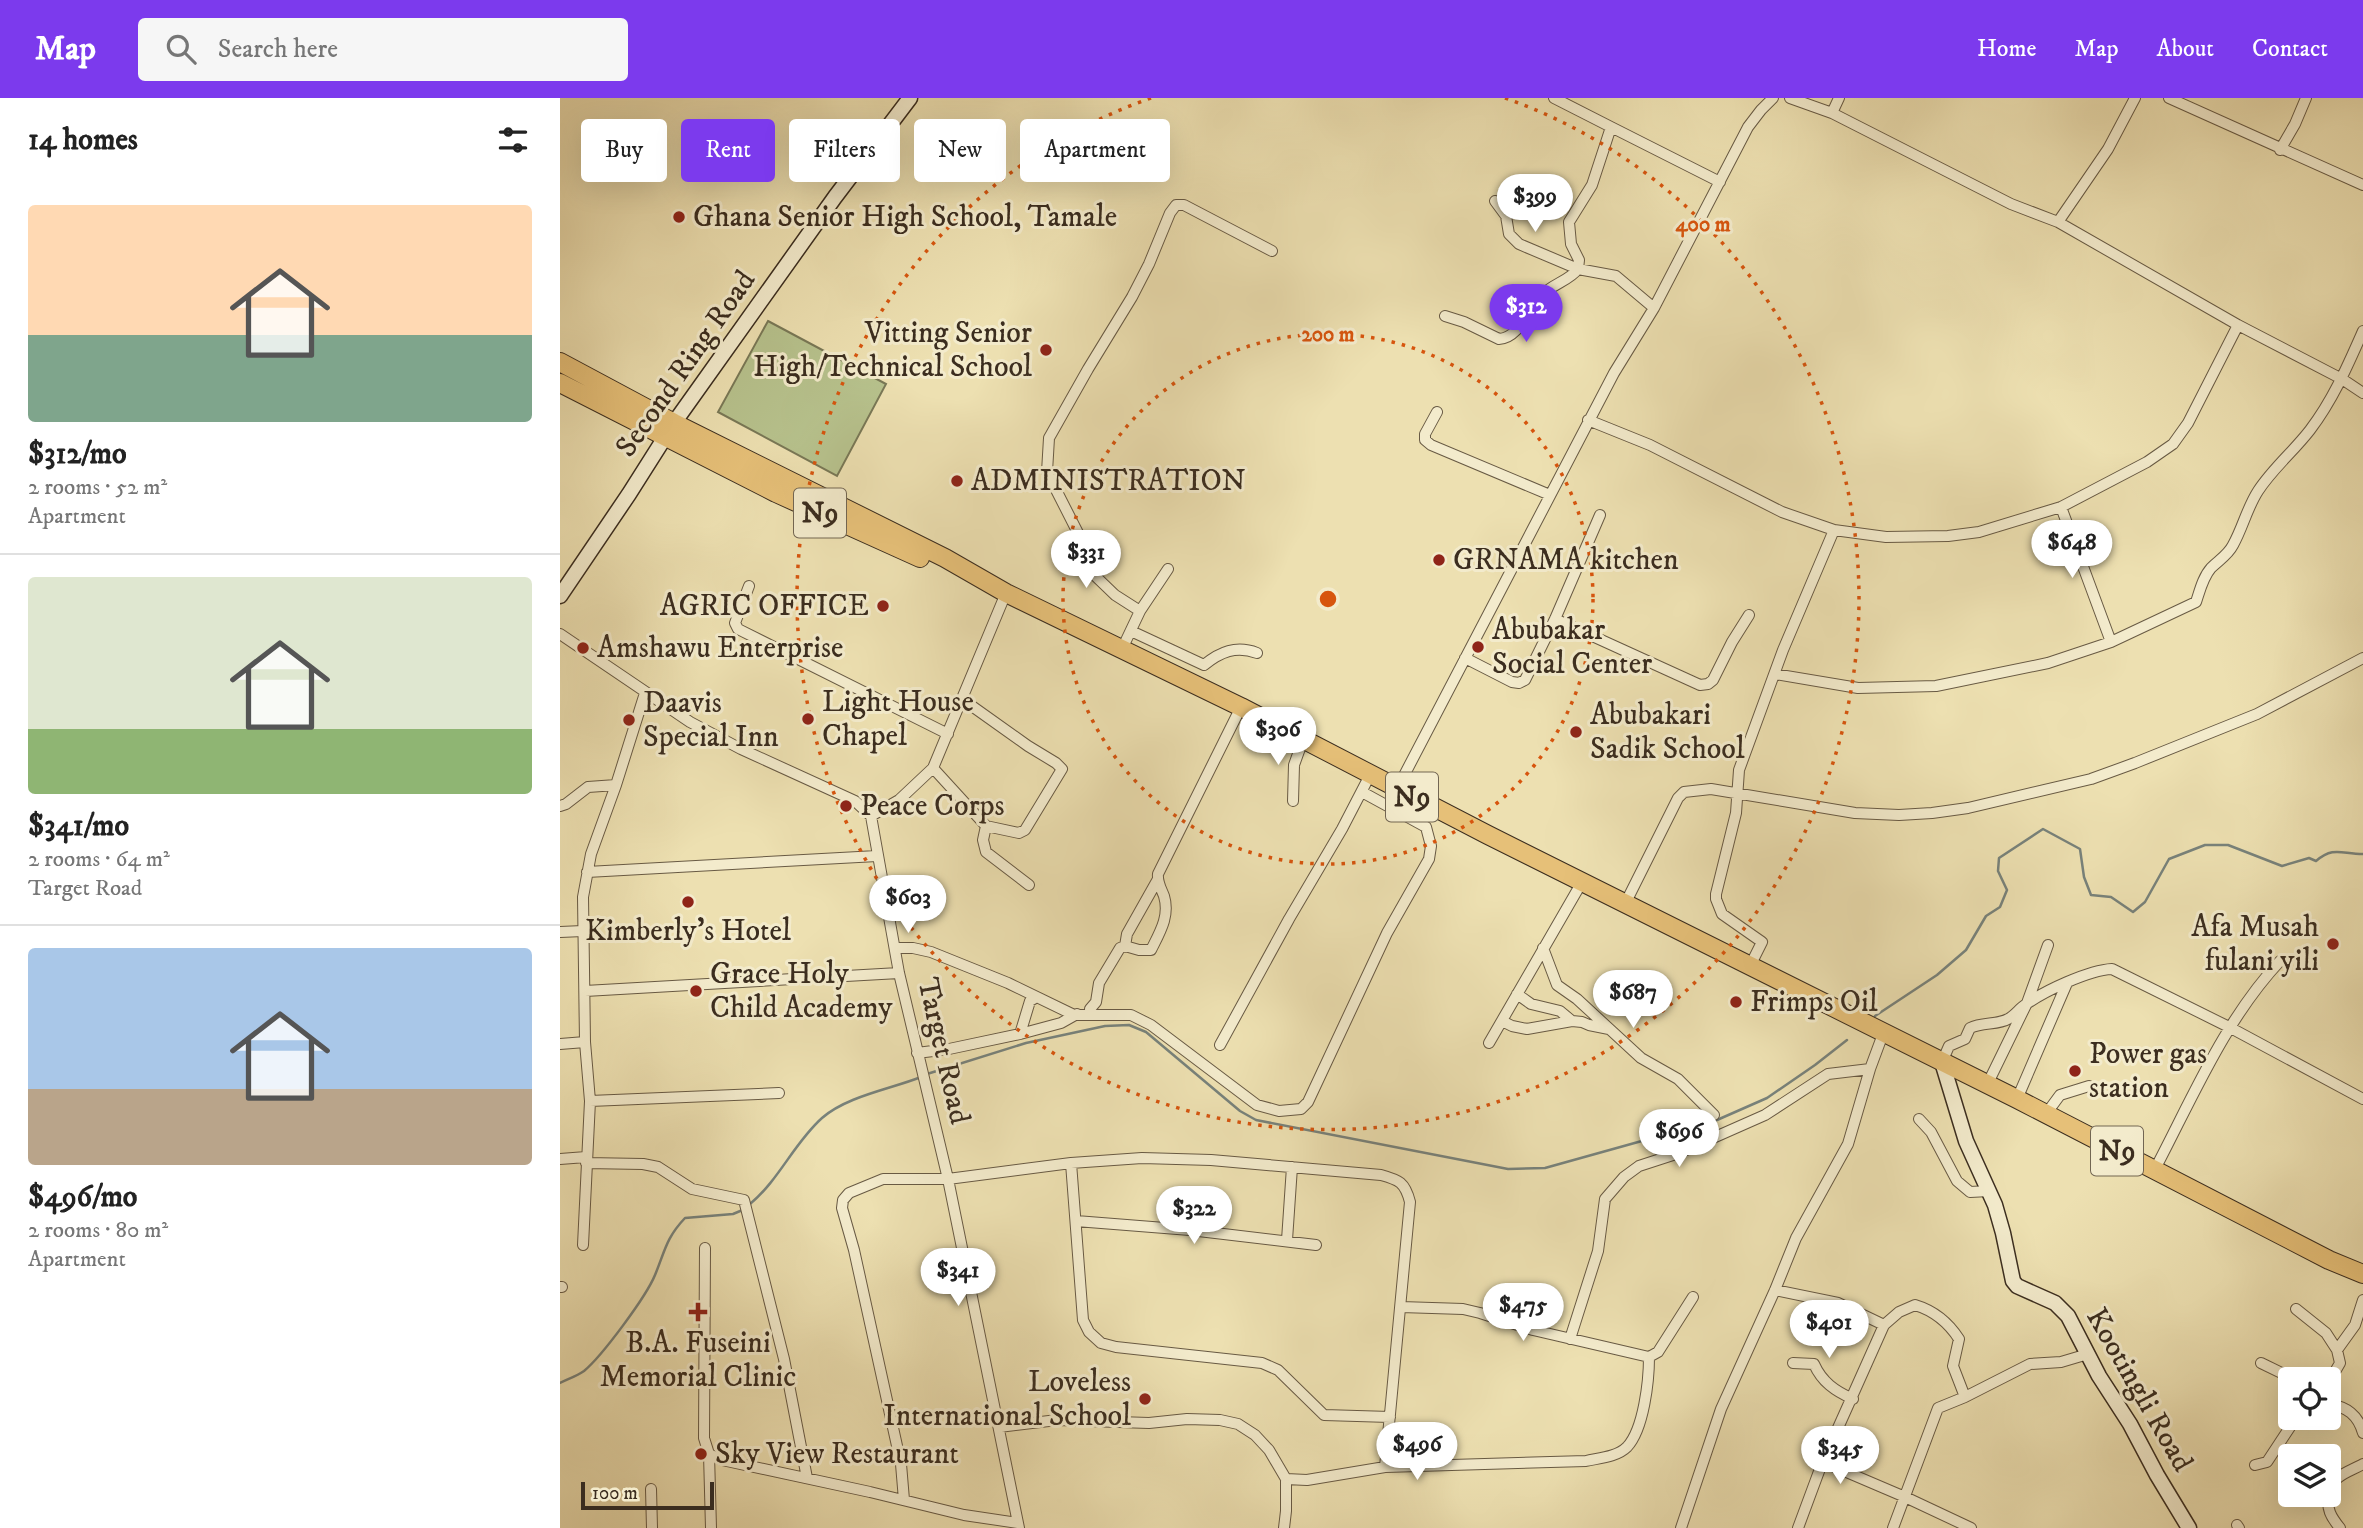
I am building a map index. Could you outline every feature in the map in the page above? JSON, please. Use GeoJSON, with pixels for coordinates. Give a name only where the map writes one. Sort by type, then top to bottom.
{"type":"FeatureCollection","features":[{"type":"Feature","properties":{"kind":"highway","name":"N9"},"geometry":{"type":"LineString","coordinates":[[560,362],[669,430],[702,457],[939,567],[980,579],[1241,707],[1582,883],[2017,1099],[2329,1260],[2363,1274]]}},
{"type":"Feature","properties":{"kind":"highway","name":"N9"},"geometry":{"type":"LineString","coordinates":[[560,383],[669,430]]}},
{"type":"Feature","properties":{"kind":"street","name":"Second Ring Road"},"geometry":{"type":"LineString","coordinates":[[560,596],[669,430],[835,197],[910,98]]}},
{"type":"Feature","properties":{"kind":"street"},"geometry":{"type":"LineString","coordinates":[[1554,98],[1720,182]]}},
{"type":"Feature","properties":{"kind":"street"},"geometry":{"type":"LineString","coordinates":[[1397,789],[1588,420],[1654,308],[1748,127],[1773,98]]}},
{"type":"Feature","properties":{"kind":"street"},"geometry":{"type":"LineString","coordinates":[[1790,98],[1832,113],[2011,204],[2057,222],[2363,393]]}},
{"type":"Feature","properties":{"kind":"street"},"geometry":{"type":"LineString","coordinates":[[1832,113],[1839,98]]}},
{"type":"Feature","properties":{"kind":"street"},"geometry":{"type":"LineString","coordinates":[[2057,222],[2108,149],[2135,98]]}},
{"type":"Feature","properties":{"kind":"street"},"geometry":{"type":"LineString","coordinates":[[2169,98],[2363,186]]}},
{"type":"Feature","properties":{"kind":"street"},"geometry":{"type":"LineString","coordinates":[[2280,150],[2306,98]]}},
{"type":"Feature","properties":{"kind":"street"},"geometry":{"type":"LineString","coordinates":[[1445,316],[1464,321],[1504,339],[1514,335],[1542,295],[1553,285],[1572,276],[1578,269],[1579,260],[1571,244],[1569,222],[1592,185],[1611,127]]}},
{"type":"Feature","properties":{"kind":"street"},"geometry":{"type":"LineString","coordinates":[[1495,201],[1506,216],[1510,234],[1519,244],[1578,269],[1616,276],[1654,308]]}},
{"type":"Feature","properties":{"kind":"street"},"geometry":{"type":"LineString","coordinates":[[1140,611],[1115,595],[1088,569],[1078,533],[1047,472],[1049,438],[1132,298],[1176,205],[1184,205],[1272,251]]}},
{"type":"Feature","properties":{"kind":"street"},"geometry":{"type":"LineString","coordinates":[[1588,420],[1650,445],[1782,512],[1834,530],[1886,537],[1979,533],[2061,507],[2147,462],[2173,443],[2188,423],[2238,325]]}},
{"type":"Feature","properties":{"kind":"street"},"geometry":{"type":"LineString","coordinates":[[1774,674],[1858,688],[1936,686],[2048,663],[2112,642],[2196,602],[2211,568],[2233,546],[2246,510],[2259,489],[2280,461],[2309,432],[2342,379],[2363,331]]}},
{"type":"Feature","properties":{"kind":"street"},"geometry":{"type":"LineString","coordinates":[[1437,412],[1425,434],[1425,440],[1550,495]]}},
{"type":"Feature","properties":{"kind":"street"},"geometry":{"type":"LineString","coordinates":[[2061,507],[2112,642]]}},
{"type":"Feature","properties":{"kind":"street"},"geometry":{"type":"LineString","coordinates":[[1465,657],[1512,682],[1519,683],[1524,680],[1555,619],[1600,515]]}},
{"type":"Feature","properties":{"kind":"street"},"geometry":{"type":"LineString","coordinates":[[1750,966],[1762,942],[1722,914],[1716,900],[1731,839],[1739,770],[1774,674],[1834,530]]}},
{"type":"Feature","properties":{"kind":"street"},"geometry":{"type":"LineString","coordinates":[[1122,649],[1140,611],[1168,569]]}},
{"type":"Feature","properties":{"kind":"street"},"geometry":{"type":"LineString","coordinates":[[749,586],[735,623],[737,629],[948,734]]}},
{"type":"Feature","properties":{"kind":"street"},"geometry":{"type":"LineString","coordinates":[[560,634],[645,693],[713,735],[855,801],[871,816],[899,800],[933,768],[1006,593]]}},
{"type":"Feature","properties":{"kind":"street"},"geometry":{"type":"LineString","coordinates":[[1555,619],[1700,685],[1713,680],[1749,615]]}},
{"type":"Feature","properties":{"kind":"street"},"geometry":{"type":"LineString","coordinates":[[1131,631],[1204,665],[1216,655],[1236,649],[1257,653]]}},
{"type":"Feature","properties":{"kind":"street"},"geometry":{"type":"LineString","coordinates":[[1625,904],[1678,798],[1684,792],[1711,789],[1855,813],[1899,815],[1932,813],[2011,799],[2091,779],[2135,763],[2257,714],[2363,658]]}},
{"type":"Feature","properties":{"kind":"street"},"geometry":{"type":"LineString","coordinates":[[583,1244],[590,1101],[585,1042],[583,897],[587,872],[645,693]]}},
{"type":"Feature","properties":{"kind":"street"},"geometry":{"type":"LineString","coordinates":[[933,768],[985,826],[1019,833],[1025,830],[1062,769],[962,699]]}},
{"type":"Feature","properties":{"kind":"street"},"geometry":{"type":"LineString","coordinates":[[1125,946],[1127,934],[1158,878],[1160,869],[1241,707]]}},
{"type":"Feature","properties":{"kind":"street"},"geometry":{"type":"LineString","coordinates":[[1293,801],[1294,765],[1303,740]]}},
{"type":"Feature","properties":{"kind":"street"},"geometry":{"type":"LineString","coordinates":[[1220,1045],[1370,775]]}},
{"type":"Feature","properties":{"kind":"street"},"geometry":{"type":"LineString","coordinates":[[560,806],[588,787],[616,785]]}},
{"type":"Feature","properties":{"kind":"street"},"geometry":{"type":"LineString","coordinates":[[895,948],[913,947],[931,952],[1037,997],[1074,1016],[1130,1015],[1151,1025],[1257,1105],[1279,1111],[1301,1109],[1308,1102],[1387,933],[1429,859],[1431,846],[1426,827],[1362,792]]}},
{"type":"Feature","properties":{"kind":"street","name":"Target Road"},"geometry":{"type":"LineString","coordinates":[[871,816],[900,973],[948,1179],[1019,1526]]}},
{"type":"Feature","properties":{"kind":"street"},"geometry":{"type":"LineString","coordinates":[[985,826],[986,852],[1029,885]]}},
{"type":"Feature","properties":{"kind":"street"},"geometry":{"type":"LineString","coordinates":[[587,872],[877,856]]}},
{"type":"Feature","properties":{"kind":"street"},"geometry":{"type":"LineString","coordinates":[[1090,1009],[1096,1002],[1099,983],[1120,948],[1125,946],[1151,950],[1164,924],[1166,906],[1158,878]]}},
{"type":"Feature","properties":{"kind":"street"},"geometry":{"type":"LineString","coordinates":[[1489,1043],[1582,883]]}},
{"type":"Feature","properties":{"kind":"street"},"geometry":{"type":"LineString","coordinates":[[560,932],[583,931]]}},
{"type":"Feature","properties":{"kind":"street"},"geometry":{"type":"LineString","coordinates":[[1987,1085],[2028,1003],[2048,945]]}},
{"type":"Feature","properties":{"kind":"street"},"geometry":{"type":"LineString","coordinates":[[1543,948],[1557,985],[1577,999],[1641,1058],[1678,1079],[1714,1115]]}},
{"type":"Feature","properties":{"kind":"street"},"geometry":{"type":"LineString","coordinates":[[2154,1171],[2229,1027],[2257,986],[2280,961]]}},
{"type":"Feature","properties":{"kind":"street"},"geometry":{"type":"LineString","coordinates":[[1942,1062],[1949,1046],[1965,1039],[1970,1028],[1981,1023],[2006,1021],[2028,1003],[2067,983],[2098,970],[2112,969],[2229,1027],[2363,1099]]}},
{"type":"Feature","properties":{"kind":"street"},"geometry":{"type":"LineString","coordinates":[[585,990],[900,973]]}},
{"type":"Feature","properties":{"kind":"street"},"geometry":{"type":"LineString","coordinates":[[2017,1099],[2067,983]]}},
{"type":"Feature","properties":{"kind":"street"},"geometry":{"type":"LineString","coordinates":[[1517,994],[1531,1004],[1560,1011],[1572,1021],[1609,1029]]}},
{"type":"Feature","properties":{"kind":"street"},"geometry":{"type":"LineString","coordinates":[[1020,1034],[1030,1001],[1037,997]]}},
{"type":"Feature","properties":{"kind":"street"},"geometry":{"type":"LineString","coordinates":[[918,1056],[1061,1023],[1090,1009],[1097,1009],[1109,1017]]}},
{"type":"Feature","properties":{"kind":"street"},"geometry":{"type":"LineString","coordinates":[[1502,1021],[1512,1027],[1527,1029],[1546,1024],[1568,1024],[1572,1021]]}},
{"type":"Feature","properties":{"kind":"street"},"geometry":{"type":"LineString","coordinates":[[1681,1528],[1721,1409],[1802,1226],[1848,1144],[1870,1069],[1877,1031]]}},
{"type":"Feature","properties":{"kind":"street"},"geometry":{"type":"LineString","coordinates":[[560,1044],[585,1042]]}},
{"type":"Feature","properties":{"kind":"street","name":"Kootingli Road"},"geometry":{"type":"LineString","coordinates":[[1942,1062],[1966,1142],[1989,1191],[2003,1233],[2013,1281],[2017,1286],[2063,1308],[2189,1528]]}},
{"type":"Feature","properties":{"kind":"street"},"geometry":{"type":"LineString","coordinates":[[1570,1339],[1598,1251],[1605,1199],[1624,1177],[1639,1166],[1679,1153],[1765,1115],[1828,1074],[1870,1069]]}},
{"type":"Feature","properties":{"kind":"street"},"geometry":{"type":"LineString","coordinates":[[2046,1114],[2060,1095],[2089,1086]]}},
{"type":"Feature","properties":{"kind":"street"},"geometry":{"type":"LineString","coordinates":[[590,1101],[779,1093]]}},
{"type":"Feature","properties":{"kind":"street"},"geometry":{"type":"LineString","coordinates":[[1919,1119],[1931,1132],[1957,1181],[1970,1192],[1989,1191]]}},
{"type":"Feature","properties":{"kind":"street"},"geometry":{"type":"LineString","coordinates":[[904,1500],[901,1464],[854,1250],[842,1208],[843,1200],[849,1193],[883,1179],[948,1179],[1071,1163],[1142,1158],[1212,1160],[1381,1175],[1397,1180],[1407,1189],[1410,1202],[1385,1467]]}},
{"type":"Feature","properties":{"kind":"street"},"geometry":{"type":"LineString","coordinates":[[560,1160],[658,1167],[692,1189],[744,1200],[785,1359],[807,1478]]}},
{"type":"Feature","properties":{"kind":"street"},"geometry":{"type":"LineString","coordinates":[[1071,1163],[1083,1320],[1089,1332],[1101,1343],[1171,1354],[1262,1363],[1278,1370],[1324,1415],[1390,1417]]}},
{"type":"Feature","properties":{"kind":"street"},"geometry":{"type":"LineString","coordinates":[[1287,1240],[1292,1167]]}},
{"type":"Feature","properties":{"kind":"street"},"geometry":{"type":"LineString","coordinates":[[1076,1221],[1316,1245]]}},
{"type":"Feature","properties":{"kind":"street"},"geometry":{"type":"LineString","coordinates":[[705,1248],[704,1438],[709,1454],[711,1528]]}},
{"type":"Feature","properties":{"kind":"street"},"geometry":{"type":"LineString","coordinates":[[1775,1290],[1838,1303],[1884,1325]]}},
{"type":"Feature","properties":{"kind":"street"},"geometry":{"type":"LineString","coordinates":[[1401,1307],[1462,1309],[1648,1357],[1658,1352],[1693,1297]]}},
{"type":"Feature","properties":{"kind":"street"},"geometry":{"type":"LineString","coordinates":[[2337,1350],[2355,1325],[2363,1300]]}},
{"type":"Feature","properties":{"kind":"street"},"geometry":{"type":"LineString","coordinates":[[1798,1528],[1821,1466],[1884,1325],[1899,1312],[1915,1305],[1929,1309],[1950,1325],[1959,1339],[1953,1366],[1965,1397]]}},
{"type":"Feature","properties":{"kind":"street"},"geometry":{"type":"LineString","coordinates":[[2296,1309],[2326,1333],[2337,1350],[2340,1363],[2338,1367]]}},
{"type":"Feature","properties":{"kind":"street"},"geometry":{"type":"LineString","coordinates":[[1893,1528],[1938,1408],[2030,1364],[2061,1362],[2088,1354]]}},
{"type":"Feature","properties":{"kind":"street"},"geometry":{"type":"LineString","coordinates":[[1286,1479],[1307,1480],[1385,1467],[1586,1461],[1612,1455],[1627,1447],[1634,1434],[1648,1393],[1648,1357]]}},
{"type":"Feature","properties":{"kind":"street"},"geometry":{"type":"LineString","coordinates":[[1793,1363],[1814,1364],[1820,1378],[1853,1399]]}},
{"type":"Feature","properties":{"kind":"street"},"geometry":{"type":"LineString","coordinates":[[2261,1363],[2278,1371]]}},
{"type":"Feature","properties":{"kind":"street"},"geometry":{"type":"LineString","coordinates":[[2341,1406],[2356,1416],[2363,1433]]}},
{"type":"Feature","properties":{"kind":"street"},"geometry":{"type":"LineString","coordinates":[[999,1427],[1056,1420],[1149,1423],[1187,1419],[1220,1420],[1238,1424],[1255,1435],[1269,1450],[1286,1479],[1284,1528]]}},
{"type":"Feature","properties":{"kind":"street"},"geometry":{"type":"LineString","coordinates":[[2255,1465],[2267,1462],[2288,1430]]}},
{"type":"Feature","properties":{"kind":"street"},"geometry":{"type":"LineString","coordinates":[[709,1454],[723,1460],[1019,1526]]}},
{"type":"Feature","properties":{"kind":"street"},"geometry":{"type":"LineString","coordinates":[[2341,1475],[2363,1464]]}},
{"type":"Feature","properties":{"kind":"street"},"geometry":{"type":"LineString","coordinates":[[1821,1466],[1829,1465],[1971,1528]]}},
{"type":"Feature","properties":{"kind":"street"},"geometry":{"type":"LineString","coordinates":[[651,1489],[652,1528]]}},
{"type":"Feature","properties":{"kind":"street"},"geometry":{"type":"LineString","coordinates":[[2328,1507],[2329,1515],[2340,1528]]}},
{"type":"Feature","properties":{"kind":"green space"},"geometry":{"type":"Polygon","coordinates":[[[768,321],[886,384],[837,476],[718,412],[768,321]]]}},
{"type":"Feature","properties":{"kind":"waterway"},"geometry":{"type":"LineString","coordinates":[[1875,1016],[1937,975],[1966,950],[1986,916],[2000,907],[2007,890],[1998,871],[1999,858],[2043,829],[2080,849],[2084,877],[2091,895],[2111,897],[2133,912],[2145,902],[2169,859],[2205,845],[2228,845],[2282,866],[2309,858],[2316,861],[2333,852],[2363,854]]}},
{"type":"Feature","properties":{"kind":"waterway"},"geometry":{"type":"LineString","coordinates":[[927,1074],[1026,1043],[1105,1026],[1129,1025],[1146,1032],[1240,1111],[1256,1120],[1508,1169],[1545,1168],[1717,1120],[1767,1098],[1847,1040]]}},
{"type":"Feature","properties":{"kind":"waterway"},"geometry":{"type":"LineString","coordinates":[[750,1204],[770,1184],[812,1128],[832,1110],[921,1077]]}},
{"type":"Feature","properties":{"kind":"waterway"},"geometry":{"type":"LineString","coordinates":[[560,1383],[584,1371],[623,1326],[650,1285],[670,1238],[685,1218],[733,1214],[745,1209]]}},
{"type":"Feature","properties":{"kind":"place","name":"Ghana Senior High School, Tamale"},"geometry":{"type":"Point","coordinates":[679,217]}},
{"type":"Feature","properties":{"kind":"place","name":"Vitting Senior High/Technical School"},"geometry":{"type":"Point","coordinates":[1046,350]}},
{"type":"Feature","properties":{"kind":"place","name":"ADMINISTRATION"},"geometry":{"type":"Point","coordinates":[957,481]}},
{"type":"Feature","properties":{"kind":"place","name":"GRNAMA kitchen"},"geometry":{"type":"Point","coordinates":[1439,560]}},
{"type":"Feature","properties":{"kind":"place","name":"AGRIC OFFICE"},"geometry":{"type":"Point","coordinates":[883,606]}},
{"type":"Feature","properties":{"kind":"place","name":"Abubakar Social Center"},"geometry":{"type":"Point","coordinates":[1478,647]}},
{"type":"Feature","properties":{"kind":"place","name":"Amshawu Enterprise"},"geometry":{"type":"Point","coordinates":[583,648]}},
{"type":"Feature","properties":{"kind":"place","name":"Light House Chapel"},"geometry":{"type":"Point","coordinates":[808,719]}},
{"type":"Feature","properties":{"kind":"place","name":"Daavis Special Inn"},"geometry":{"type":"Point","coordinates":[629,720]}},
{"type":"Feature","properties":{"kind":"place","name":"Abubakari Sadik School"},"geometry":{"type":"Point","coordinates":[1576,732]}},
{"type":"Feature","properties":{"kind":"place","name":"Peace Corps"},"geometry":{"type":"Point","coordinates":[846,806]}},
{"type":"Feature","properties":{"kind":"place","name":"Kimberly's Hotel"},"geometry":{"type":"Point","coordinates":[688,902]}},
{"type":"Feature","properties":{"kind":"place","name":"Afa Musah fulani yili"},"geometry":{"type":"Point","coordinates":[2333,944]}},
{"type":"Feature","properties":{"kind":"place","name":"Grace Holy Child Academy"},"geometry":{"type":"Point","coordinates":[696,991]}},
{"type":"Feature","properties":{"kind":"place","name":"Frimps Oil"},"geometry":{"type":"Point","coordinates":[1736,1002]}},
{"type":"Feature","properties":{"kind":"place","name":"Power gas station"},"geometry":{"type":"Point","coordinates":[2075,1071]}},
{"type":"Feature","properties":{"kind":"place","name":"B.A. Fuseini Memorial Clinic"},"geometry":{"type":"Point","coordinates":[698,1312]}},
{"type":"Feature","properties":{"kind":"place","name":"Loveless International School"},"geometry":{"type":"Point","coordinates":[1145,1399]}},
{"type":"Feature","properties":{"kind":"place","name":"Sky View Restaurant"},"geometry":{"type":"Point","coordinates":[701,1454]}}]}
